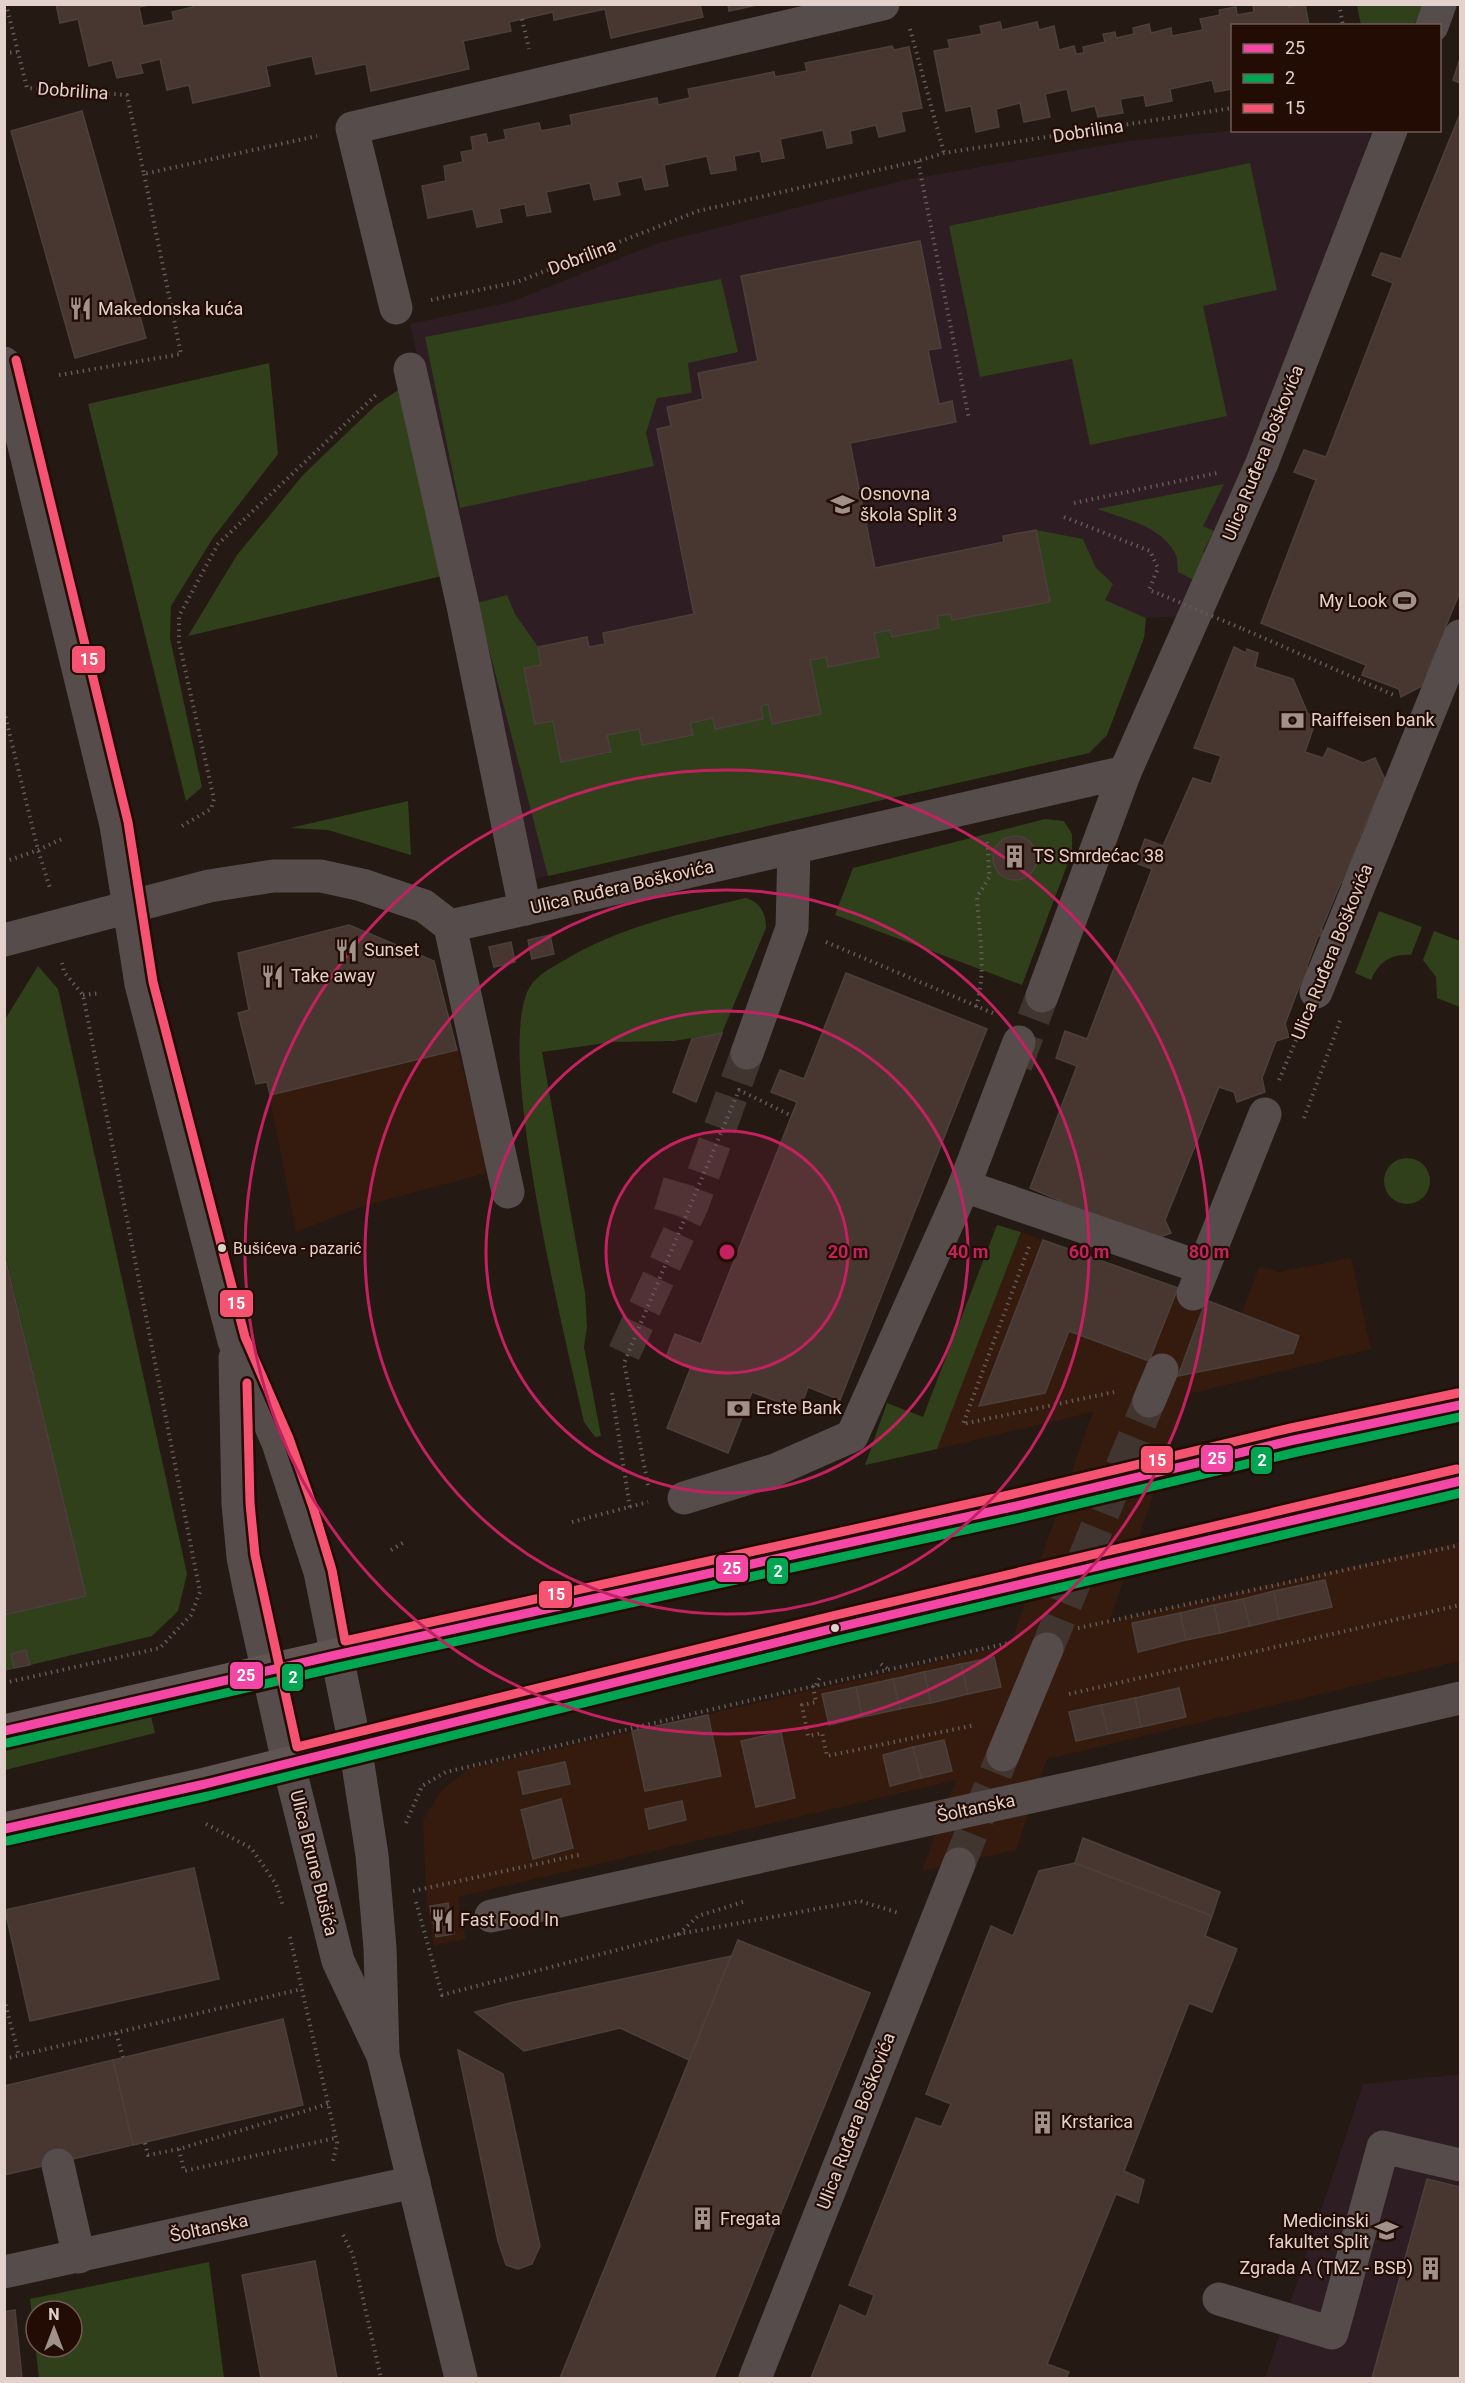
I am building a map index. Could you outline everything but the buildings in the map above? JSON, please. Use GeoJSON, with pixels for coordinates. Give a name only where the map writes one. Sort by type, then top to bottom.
{"type":"FeatureCollection","features":[{"type":"Feature","properties":{"kind":"main road"},"geometry":{"type":"LineString","coordinates":[[4,1731],[336,1655],[1012,1507],[1294,1440],[1461,1405]]}},
{"type":"Feature","properties":{"kind":"main road"},"geometry":{"type":"LineString","coordinates":[[4,1829],[205,1784],[355,1745],[835,1628],[1461,1481]]}},
{"type":"Feature","properties":{"kind":"street"},"geometry":{"type":"LineString","coordinates":[[396,308],[352,128],[883,4]]}},
{"type":"Feature","properties":{"kind":"street"},"geometry":{"type":"LineString","coordinates":[[1432,24],[1440,4]]}},
{"type":"Feature","properties":{"kind":"street","name":"Ulica Ruđera Boškovića"},"geometry":{"type":"LineString","coordinates":[[1042,996],[1125,772],[1262,463],[1390,132]]}},
{"type":"Feature","properties":{"kind":"street","name":"Ulica Brune Bušića"},"geometry":{"type":"LineString","coordinates":[[4,363],[116,825],[141,984],[234,1341],[278,1443],[320,1572],[355,1745],[372,1855],[380,1948],[383,2056]]}},
{"type":"Feature","properties":{"kind":"street"},"geometry":{"type":"LineString","coordinates":[[410,369],[461,596],[525,909]]}},
{"type":"Feature","properties":{"kind":"street","name":"Ulica Ruđera Boškovića"},"geometry":{"type":"LineString","coordinates":[[1316,992],[1461,636]]}},
{"type":"Feature","properties":{"kind":"street","name":"Ulica Ruđera Boškovića"},"geometry":{"type":"LineString","coordinates":[[450,926],[1125,772]]}},
{"type":"Feature","properties":{"kind":"street"},"geometry":{"type":"LineString","coordinates":[[747,1053],[792,928],[794,848]]}},
{"type":"Feature","properties":{"kind":"street"},"geometry":{"type":"LineString","coordinates":[[4,940],[226,882],[273,876],[321,876],[362,885],[424,906],[450,926],[508,1192]]}},
{"type":"Feature","properties":{"kind":"street"},"geometry":{"type":"LineString","coordinates":[[684,1498],[775,1470],[852,1436],[964,1186],[1020,1042]]}},
{"type":"Feature","properties":{"kind":"street"},"geometry":{"type":"LineString","coordinates":[[964,1186],[1198,1281],[1265,1114]]}},
{"type":"Feature","properties":{"kind":"street","name":"Ulica Brune Bušića"},"geometry":{"type":"LineString","coordinates":[[234,1341],[238,1503],[243,1557],[288,1762],[338,1961],[383,2056],[461,2379]]}},
{"type":"Feature","properties":{"kind":"street"},"geometry":{"type":"LineString","coordinates":[[1003,1755],[1022,1710],[1032,1645]]}},
{"type":"Feature","properties":{"kind":"street","name":"Šoltanska"},"geometry":{"type":"LineString","coordinates":[[491,1916],[1098,1782],[1461,1698]]}},
{"type":"Feature","properties":{"kind":"street","name":"Ulica Ruđera Boškovića"},"geometry":{"type":"LineString","coordinates":[[755,2379],[958,1864]]}},
{"type":"Feature","properties":{"kind":"street"},"geometry":{"type":"LineString","coordinates":[[1219,2299],[1332,2333],[1383,2147],[1461,2165]]}},
{"type":"Feature","properties":{"kind":"street"},"geometry":{"type":"LineString","coordinates":[[58,2165],[79,2257]]}},
{"type":"Feature","properties":{"kind":"street","name":"Šoltanska"},"geometry":{"type":"LineString","coordinates":[[4,2272],[414,2182]]}},
{"type":"Feature","properties":{"kind":"path","name":"Dobrilina"},"geometry":{"type":"LineString","coordinates":[[6,4],[27,88],[127,94],[144,174]]}},
{"type":"Feature","properties":{"kind":"path"},"geometry":{"type":"LineString","coordinates":[[1339,4],[1343,24]]}},
{"type":"Feature","properties":{"kind":"path"},"geometry":{"type":"LineString","coordinates":[[910,27],[944,153]]}},
{"type":"Feature","properties":{"kind":"path"},"geometry":{"type":"LineString","coordinates":[[4,52],[17,52]]}},
{"type":"Feature","properties":{"kind":"path","name":"Dobrilina"},"geometry":{"type":"LineString","coordinates":[[396,308],[517,282],[698,211],[918,161],[944,153],[1231,108]]}},
{"type":"Feature","properties":{"kind":"path"},"geometry":{"type":"LineString","coordinates":[[59,375],[181,354],[144,174],[352,128]]}},
{"type":"Feature","properties":{"kind":"path"},"geometry":{"type":"LineString","coordinates":[[918,161],[969,419]]}},
{"type":"Feature","properties":{"kind":"path"},"geometry":{"type":"LineString","coordinates":[[182,826],[211,809],[214,799],[179,642],[179,616],[218,544],[371,398],[410,369]]}},
{"type":"Feature","properties":{"kind":"path"},"geometry":{"type":"LineString","coordinates":[[1074,503],[1262,463]]}},
{"type":"Feature","properties":{"kind":"path"},"geometry":{"type":"LineString","coordinates":[[1064,517],[1150,551],[1158,568],[1149,590],[1243,628],[1431,712]]}},
{"type":"Feature","properties":{"kind":"path"},"geometry":{"type":"LineString","coordinates":[[4,711],[38,850],[51,892]]}},
{"type":"Feature","properties":{"kind":"path"},"geometry":{"type":"LineString","coordinates":[[969,808],[988,846],[987,863],[990,876],[977,897],[983,971],[976,1007]]}},
{"type":"Feature","properties":{"kind":"path"},"geometry":{"type":"LineString","coordinates":[[4,862],[64,838]]}},
{"type":"Feature","properties":{"kind":"path"},"geometry":{"type":"LineString","coordinates":[[792,928],[1025,1026],[1020,1042]]}},
{"type":"Feature","properties":{"kind":"path"},"geometry":{"type":"LineString","coordinates":[[4,1683],[160,1648],[191,1615],[200,1592],[83,995],[64,972],[59,953]]}},
{"type":"Feature","properties":{"kind":"path","name":"Ulica Ruđera Boškovića"},"geometry":{"type":"LineString","coordinates":[[1265,1114],[1316,992]]}},
{"type":"Feature","properties":{"kind":"path"},"geometry":{"type":"LineString","coordinates":[[83,995],[101,993]]}},
{"type":"Feature","properties":{"kind":"path"},"geometry":{"type":"LineString","coordinates":[[1302,1123],[1341,1018]]}},
{"type":"Feature","properties":{"kind":"path"},"geometry":{"type":"LineString","coordinates":[[647,1481],[624,1364],[739,1090],[792,1116]]}},
{"type":"Feature","properties":{"kind":"path"},"geometry":{"type":"LineString","coordinates":[[1029,1246],[963,1424],[1156,1384]]}},
{"type":"Feature","properties":{"kind":"path"},"geometry":{"type":"LineString","coordinates":[[612,1393],[630,1508]]}},
{"type":"Feature","properties":{"kind":"path"},"geometry":{"type":"LineString","coordinates":[[572,1522],[630,1508],[660,1497],[684,1498]]}},
{"type":"Feature","properties":{"kind":"path"},"geometry":{"type":"LineString","coordinates":[[391,1550],[406,1541]]}},
{"type":"Feature","properties":{"kind":"path"},"geometry":{"type":"LineString","coordinates":[[1076,1629],[1461,1545]]}},
{"type":"Feature","properties":{"kind":"path"},"geometry":{"type":"LineString","coordinates":[[820,1677],[814,1686],[816,1702],[801,1705],[808,1736],[822,1733],[827,1756],[1461,1605]]}},
{"type":"Feature","properties":{"kind":"path"},"geometry":{"type":"LineString","coordinates":[[406,1824],[422,1786],[447,1772],[814,1686],[889,1670],[1032,1645]]}},
{"type":"Feature","properties":{"kind":"path"},"geometry":{"type":"LineString","coordinates":[[881,1664],[889,1670]]}},
{"type":"Feature","properties":{"kind":"path"},"geometry":{"type":"LineString","coordinates":[[251,1848],[276,1884],[283,1907]]}},
{"type":"Feature","properties":{"kind":"path"},"geometry":{"type":"LineString","coordinates":[[412,1880],[442,1995],[679,1934],[860,1902],[934,1924]]}},
{"type":"Feature","properties":{"kind":"path"},"geometry":{"type":"LineString","coordinates":[[679,1934],[698,1916],[743,1901]]}},
{"type":"Feature","properties":{"kind":"path"},"geometry":{"type":"LineString","coordinates":[[288,1928],[336,2138],[332,2163],[327,2169]]}},
{"type":"Feature","properties":{"kind":"path"},"geometry":{"type":"LineString","coordinates":[[4,2059],[302,1989]]}},
{"type":"Feature","properties":{"kind":"path"},"geometry":{"type":"LineString","coordinates":[[4,2000],[19,2056]]}},
{"type":"Feature","properties":{"kind":"path"},"geometry":{"type":"LineString","coordinates":[[116,2033],[123,2057]]}},
{"type":"Feature","properties":{"kind":"path"},"geometry":{"type":"LineString","coordinates":[[145,2143],[148,2155],[179,2149],[328,2104]]}},
{"type":"Feature","properties":{"kind":"path"},"geometry":{"type":"LineString","coordinates":[[179,2149],[184,2171],[336,2138]]}},
{"type":"Feature","properties":{"kind":"path"},"geometry":{"type":"LineString","coordinates":[[334,2231],[343,2235],[353,2255],[381,2379]]}},
{"type":"Feature","properties":{"kind":"shaded area","name":"Osnovna škola Split 3"},"geometry":{"type":"Polygon","coordinates":[[[1231,130],[1372,132],[1257,452],[1185,616],[1146,618],[1144,638],[1107,735],[1089,753],[535,879],[410,324],[514,301],[658,243],[905,180],[1129,141],[1231,130]]]}},
{"type":"Feature","properties":{"kind":"shaded area"},"geometry":{"type":"Polygon","coordinates":[[[349,925],[434,961],[490,1172],[360,1207],[296,1232],[267,1083],[256,1084],[238,1013],[249,1010],[238,953],[349,925]]]}},
{"type":"Feature","properties":{"kind":"shaded area"},"geometry":{"type":"Polygon","coordinates":[[[1021,1232],[1242,1313],[1259,1267],[1279,1272],[1351,1258],[1371,1349],[1189,1394],[1109,1622],[1460,1542],[1460,1661],[1047,1759],[1016,1850],[922,1871],[956,1780],[458,1897],[466,1939],[434,1946],[426,1897],[423,1820],[440,1792],[468,1769],[1010,1645],[1093,1412],[937,1449],[1021,1232]]]}},
{"type":"Feature","properties":{"kind":"shaded area","name":"Medicinski fakultet Split"},"geometry":{"type":"Polygon","coordinates":[[[1460,2074],[1460,2378],[1265,2378],[1363,2084],[1460,2074]]]}},
{"type":"Feature","properties":{"kind":"green space"},"geometry":{"type":"Polygon","coordinates":[[[1357,5],[1423,5],[1415,24],[1361,24],[1357,5]]]}},
{"type":"Feature","properties":{"kind":"green space"},"geometry":{"type":"Polygon","coordinates":[[[1250,163],[1277,290],[1203,306],[1227,416],[1090,445],[1072,359],[980,377],[949,226],[1250,163]]]}},
{"type":"Feature","properties":{"kind":"green space"},"geometry":{"type":"Polygon","coordinates":[[[721,279],[738,352],[688,363],[692,393],[657,398],[646,433],[654,466],[460,508],[425,337],[721,279]]]}},
{"type":"Feature","properties":{"kind":"green space"},"geometry":{"type":"Polygon","coordinates":[[[269,363],[278,454],[213,538],[171,606],[170,638],[202,787],[186,801],[88,404],[269,363]]]}},
{"type":"Feature","properties":{"kind":"green space"},"geometry":{"type":"Polygon","coordinates":[[[401,388],[442,576],[188,636],[237,555],[303,475],[376,405],[401,388]]]}},
{"type":"Feature","properties":{"kind":"green space"},"geometry":{"type":"Polygon","coordinates":[[[1224,484],[1203,526],[1214,531],[1203,552],[1211,556],[1198,582],[1178,572],[1175,553],[1168,543],[1151,529],[1097,509],[1224,484]]]}},
{"type":"Feature","properties":{"kind":"green space"},"geometry":{"type":"Polygon","coordinates":[[[1036,530],[1083,539],[1096,568],[1113,584],[1105,600],[1146,618],[1144,638],[1107,735],[1089,753],[548,876],[477,603],[507,595],[515,614],[538,647],[541,665],[524,668],[535,724],[553,721],[561,762],[611,753],[607,735],[639,729],[642,745],[692,735],[690,723],[713,718],[715,729],[763,719],[761,706],[768,704],[773,724],[820,714],[810,660],[826,657],[828,667],[878,657],[874,633],[891,630],[893,637],[939,628],[937,616],[951,614],[953,620],[1050,602],[1036,530]]]}},
{"type":"Feature","properties":{"kind":"green space"},"geometry":{"type":"Polygon","coordinates":[[[408,801],[411,855],[328,830],[290,828],[408,801]]]}},
{"type":"Feature","properties":{"kind":"green space"},"geometry":{"type":"Polygon","coordinates":[[[1045,819],[1064,821],[1072,834],[1072,852],[1022,985],[835,915],[853,868],[1045,819]]]}},
{"type":"Feature","properties":{"kind":"green space"},"geometry":{"type":"Polygon","coordinates":[[[746,898],[762,909],[766,928],[722,1033],[674,1041],[613,1042],[542,1052],[585,1293],[587,1327],[584,1347],[601,1436],[595,1437],[584,1422],[536,1196],[520,1067],[521,1018],[534,981],[584,949],[652,922],[746,898]]]}},
{"type":"Feature","properties":{"kind":"green space"},"geometry":{"type":"Polygon","coordinates":[[[1379,911],[1422,927],[1411,955],[1386,960],[1371,980],[1355,973],[1379,911]]]}},
{"type":"Feature","properties":{"kind":"green space"},"geometry":{"type":"Polygon","coordinates":[[[1434,931],[1460,941],[1460,1007],[1437,998],[1436,977],[1423,960],[1434,931]]]}},
{"type":"Feature","properties":{"kind":"green space"},"geometry":{"type":"Polygon","coordinates":[[[38,966],[58,989],[187,1574],[178,1611],[152,1636],[5,1671],[5,1615],[86,1596],[5,1253],[4,1021],[38,966]]]}},
{"type":"Feature","properties":{"kind":"green space"},"geometry":{"type":"Polygon","coordinates":[[[1407,1158],[1423,1165],[1430,1181],[1423,1197],[1407,1204],[1391,1197],[1384,1181],[1391,1165],[1407,1158]]]}},
{"type":"Feature","properties":{"kind":"green space"},"geometry":{"type":"Polygon","coordinates":[[[997,1225],[1021,1232],[937,1449],[865,1465],[887,1403],[923,1417],[997,1225]]]}},
{"type":"Feature","properties":{"kind":"green space"},"geometry":{"type":"Polygon","coordinates":[[[151,1717],[155,1733],[5,1770],[5,1751],[151,1717]]]}},
{"type":"Feature","properties":{"kind":"green space"},"geometry":{"type":"Polygon","coordinates":[[[209,2262],[224,2378],[39,2378],[37,2359],[84,2359],[84,2299],[30,2299],[209,2262]]]}},
{"type":"Feature","properties":{"kind":"tunnel"},"geometry":{"type":"LineString","coordinates":[[1016,1065],[1042,996]]}},
{"type":"Feature","properties":{"kind":"tunnel"},"geometry":{"type":"LineString","coordinates":[[624,1353],[693,1203],[747,1053]]}},
{"type":"Feature","properties":{"kind":"tunnel"},"geometry":{"type":"LineString","coordinates":[[659,1193],[693,1203]]}},
{"type":"Feature","properties":{"kind":"tunnel"},"geometry":{"type":"LineString","coordinates":[[1047,1649],[1149,1401]]}},
{"type":"Feature","properties":{"kind":"tunnel"},"geometry":{"type":"LineString","coordinates":[[959,1864],[1003,1755]]}},
{"type":"Feature","properties":{"kind":"transit line","name":"15"},"geometry":{"type":"LineString","coordinates":[[16,360],[128,822],[153,982],[245,1337],[289,1438],[313,1507],[332,1570],[345,1641],[1009,1495],[1291,1428],[1458,1393]]}},
{"type":"Feature","properties":{"kind":"transit line","name":"15"},"geometry":{"type":"LineString","coordinates":[[247,1383],[250,1503],[255,1555],[297,1747],[832,1616],[1457,1469]]}},
{"type":"Feature","properties":{"kind":"transit line","name":"25"},"geometry":{"type":"LineString","coordinates":[[4,1731],[336,1655],[1012,1507],[1294,1440],[1460,1405]]}},
{"type":"Feature","properties":{"kind":"transit line","name":"2"},"geometry":{"type":"LineString","coordinates":[[7,1743],[339,1667],[1015,1519],[1297,1452],[1460,1417]]}},
{"type":"Feature","properties":{"kind":"transit line","name":"25"},"geometry":{"type":"LineString","coordinates":[[4,1829],[205,1784],[835,1628],[1460,1481]]}},
{"type":"Feature","properties":{"kind":"transit line","name":"2"},"geometry":{"type":"LineString","coordinates":[[7,1841],[208,1796],[838,1640],[1460,1493]]}},
{"type":"Feature","properties":{"kind":"place","name":"Makedonska kuća"},"geometry":{"type":"Point","coordinates":[80,309]}},
{"type":"Feature","properties":{"kind":"place","name":"Osnovna škola Split 3"},"geometry":{"type":"Point","coordinates":[842,504]}},
{"type":"Feature","properties":{"kind":"place","name":"My Look"},"geometry":{"type":"Point","coordinates":[1405,601]}},
{"type":"Feature","properties":{"kind":"place","name":"Raiffeisen bank"},"geometry":{"type":"Point","coordinates":[1293,720]}},
{"type":"Feature","properties":{"kind":"place","name":"TS Smrdećac 38"},"geometry":{"type":"Point","coordinates":[1015,856]}},
{"type":"Feature","properties":{"kind":"place","name":"Sunset"},"geometry":{"type":"Point","coordinates":[346,950]}},
{"type":"Feature","properties":{"kind":"place","name":"Take away"},"geometry":{"type":"Point","coordinates":[273,976]}},
{"type":"Feature","properties":{"kind":"place","name":"Bušićeva - pazarić"},"geometry":{"type":"Point","coordinates":[222,1248]}},
{"type":"Feature","properties":{"kind":"place","name":"Erste Bank"},"geometry":{"type":"Point","coordinates":[738,1408]}},
{"type":"Feature","properties":{"kind":"place","name":"Fast Food In"},"geometry":{"type":"Point","coordinates":[442,1920]}},
{"type":"Feature","properties":{"kind":"place","name":"Krstarica"},"geometry":{"type":"Point","coordinates":[1043,2122]}},
{"type":"Feature","properties":{"kind":"place","name":"Fregata"},"geometry":{"type":"Point","coordinates":[702,2219]}},
{"type":"Feature","properties":{"kind":"place","name":"Medicinski fakultet Split"},"geometry":{"type":"Point","coordinates":[1387,2231]}},
{"type":"Feature","properties":{"kind":"place","name":"Zgrada A (TMZ - BSB)"},"geometry":{"type":"Point","coordinates":[1431,2268]}}]}
